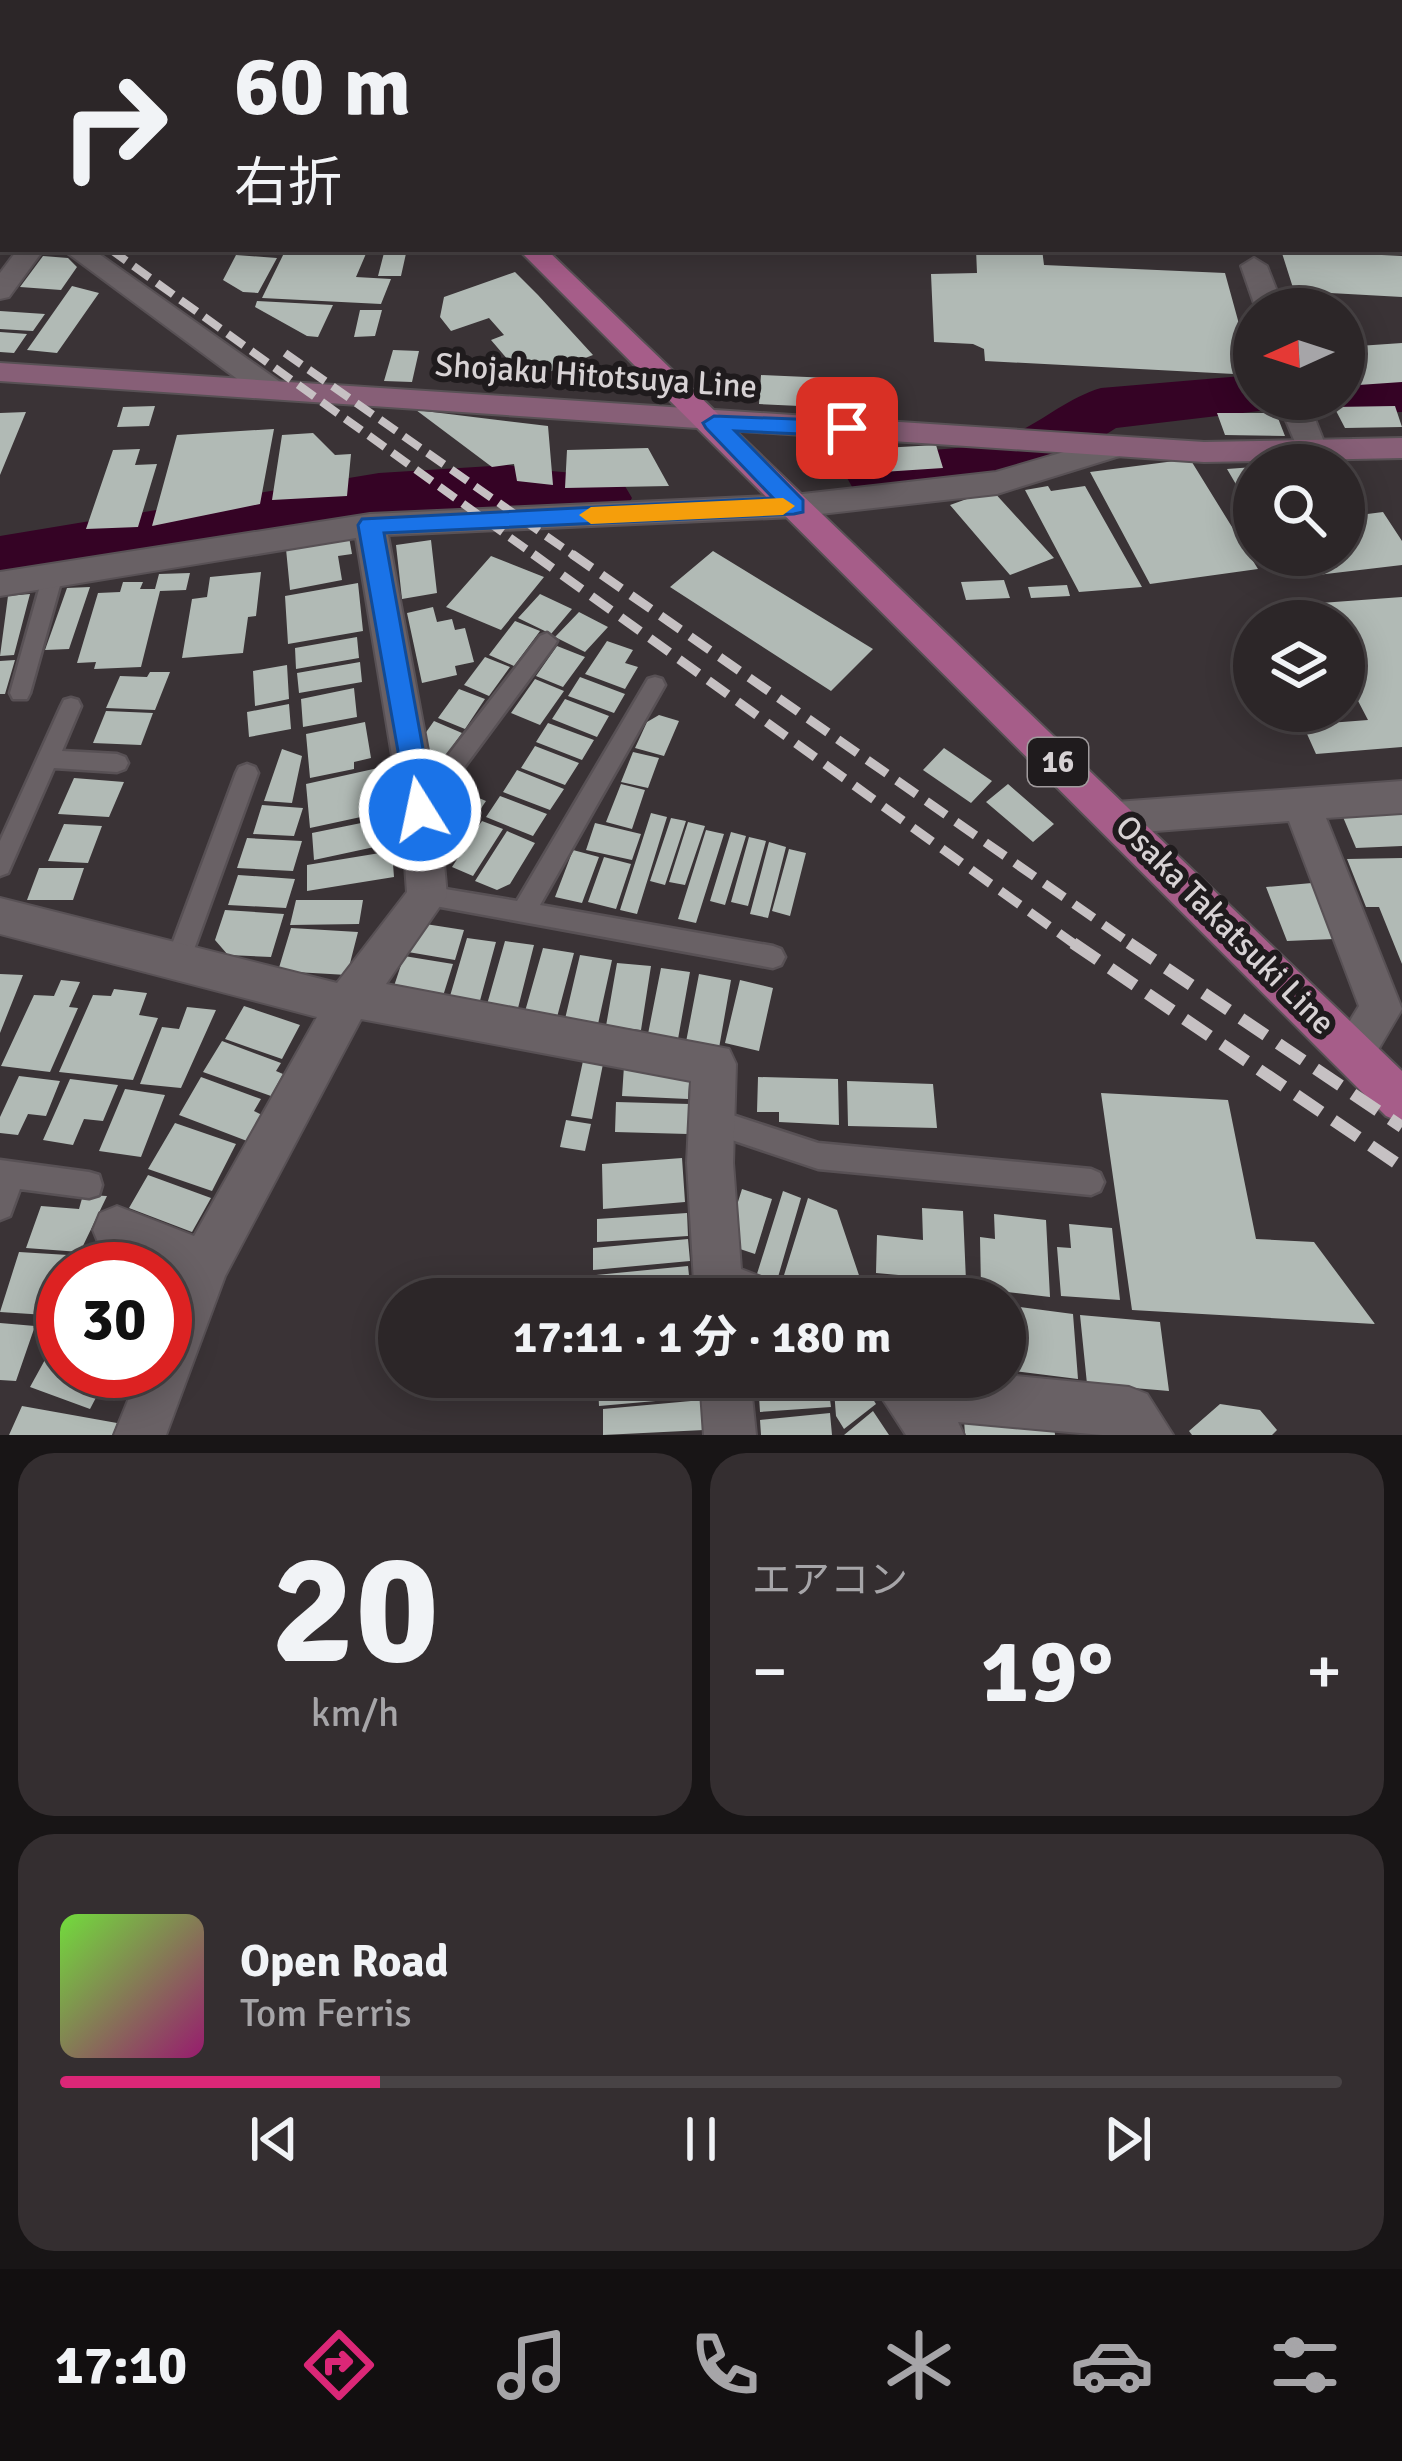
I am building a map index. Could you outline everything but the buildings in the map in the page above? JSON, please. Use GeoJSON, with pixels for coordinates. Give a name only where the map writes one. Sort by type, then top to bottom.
{"type":"FeatureCollection","features":[{"type":"Feature","properties":{"kind":"main road","name":"Osaka Takatsuki Line"},"geometry":{"type":"LineString","coordinates":[[534,252],[1402,1101]]}},
{"type":"Feature","properties":{"kind":"main road","name":"Shojaku Hitotsuya Line"},"geometry":{"type":"LineString","coordinates":[[0,372],[714,423],[1233,450]]}},
{"type":"Feature","properties":{"kind":"main road","name":"Shojaku Hitotsuya Line"},"geometry":{"type":"LineString","coordinates":[[1365,450],[1402,448]]}},
{"type":"Feature","properties":{"kind":"street"},"geometry":{"type":"LineString","coordinates":[[0,291],[30,252]]}},
{"type":"Feature","properties":{"kind":"street"},"geometry":{"type":"LineString","coordinates":[[79,252],[273,391]]}},
{"type":"Feature","properties":{"kind":"street"},"geometry":{"type":"LineString","coordinates":[[1254,266],[1262,288]]}},
{"type":"Feature","properties":{"kind":"street"},"geometry":{"type":"LineString","coordinates":[[0,584],[370,525],[794,506],[998,483],[1115,446]]}},
{"type":"Feature","properties":{"kind":"street"},"geometry":{"type":"LineString","coordinates":[[192,1299],[205,1264],[351,1002],[427,896],[420,810],[370,525]]}},
{"type":"Feature","properties":{"kind":"street"},"geometry":{"type":"LineString","coordinates":[[1116,818],[1402,797]]}},
{"type":"Feature","properties":{"kind":"street"},"geometry":{"type":"LineString","coordinates":[[1301,802],[1381,1009],[1353,1052]]}},
{"type":"Feature","properties":{"kind":"street"},"geometry":{"type":"LineString","coordinates":[[0,916],[176,966],[351,1002],[714,1064],[711,1121],[730,1278]]}},
{"type":"Feature","properties":{"kind":"street"},"geometry":{"type":"LineString","coordinates":[[118,1230],[205,1264]]}},
{"type":"Feature","properties":{"kind":"street"},"geometry":{"type":"LineString","coordinates":[[140,1435],[154,1398]]}},
{"type":"Feature","properties":{"kind":"street"},"geometry":{"type":"LineString","coordinates":[[727,1398],[730,1435]]}},
{"type":"Feature","properties":{"kind":"street"},"geometry":{"type":"LineString","coordinates":[[910,1398],[938,1435]]}},
{"type":"Feature","properties":{"kind":"street"},"geometry":{"type":"LineString","coordinates":[[1015,1398],[1130,1412],[1147,1435]]}},
{"type":"Feature","properties":{"kind":"lane"},"geometry":{"type":"LineString","coordinates":[[20,693],[53,575]]}},
{"type":"Feature","properties":{"kind":"lane"},"geometry":{"type":"LineString","coordinates":[[420,810],[547,641]]}},
{"type":"Feature","properties":{"kind":"lane"},"geometry":{"type":"LineString","coordinates":[[523,913],[656,685]]}},
{"type":"Feature","properties":{"kind":"lane"},"geometry":{"type":"LineString","coordinates":[[0,866],[70,706]]}},
{"type":"Feature","properties":{"kind":"lane"},"geometry":{"type":"LineString","coordinates":[[46,759],[117,763]]}},
{"type":"Feature","properties":{"kind":"lane"},"geometry":{"type":"LineString","coordinates":[[176,966],[247,773]]}},
{"type":"Feature","properties":{"kind":"lane"},"geometry":{"type":"LineString","coordinates":[[427,896],[773,957]]}},
{"type":"Feature","properties":{"kind":"lane"},"geometry":{"type":"LineString","coordinates":[[711,1121],[818,1156],[1091,1182]]}},
{"type":"Feature","properties":{"kind":"lane"},"geometry":{"type":"LineString","coordinates":[[0,1206],[6,1174],[89,1185]]}},
{"type":"Feature","properties":{"kind":"waterway"},"geometry":{"type":"LineString","coordinates":[[1365,393],[1402,392]]}},
{"type":"Feature","properties":{"kind":"waterway"},"geometry":{"type":"LineString","coordinates":[[879,476],[979,467],[1024,456],[1101,409],[1233,397]]}},
{"type":"Feature","properties":{"kind":"waterway"},"geometry":{"type":"LineString","coordinates":[[0,562],[379,496],[508,488],[554,498],[598,498]]}},
{"type":"Feature","properties":{"kind":"railway"},"geometry":{"type":"LineString","coordinates":[[114,252],[537,557]]}},
{"type":"Feature","properties":{"kind":"railway"},"geometry":{"type":"LineString","coordinates":[[285,353],[576,557]]}},
{"type":"Feature","properties":{"kind":"railway"},"geometry":{"type":"LineString","coordinates":[[533,554],[1077,946]]}},
{"type":"Feature","properties":{"kind":"railway"},"geometry":{"type":"LineString","coordinates":[[572,554],[1134,946]]}},
{"type":"Feature","properties":{"kind":"railway"},"geometry":{"type":"LineString","coordinates":[[1073,943],[1402,1167]]}},
{"type":"Feature","properties":{"kind":"railway"},"geometry":{"type":"LineString","coordinates":[[1129,943],[1402,1127]]}},
{"type":"Feature","properties":{"kind":"slow traffic"},"geometry":{"type":"LineString","coordinates":[[591,515],[783,506]]}},
{"type":"Feature","properties":{"kind":"route"},"geometry":{"type":"LineString","coordinates":[[420,810],[370,525],[794,506],[714,423],[847,428]]}}]}
